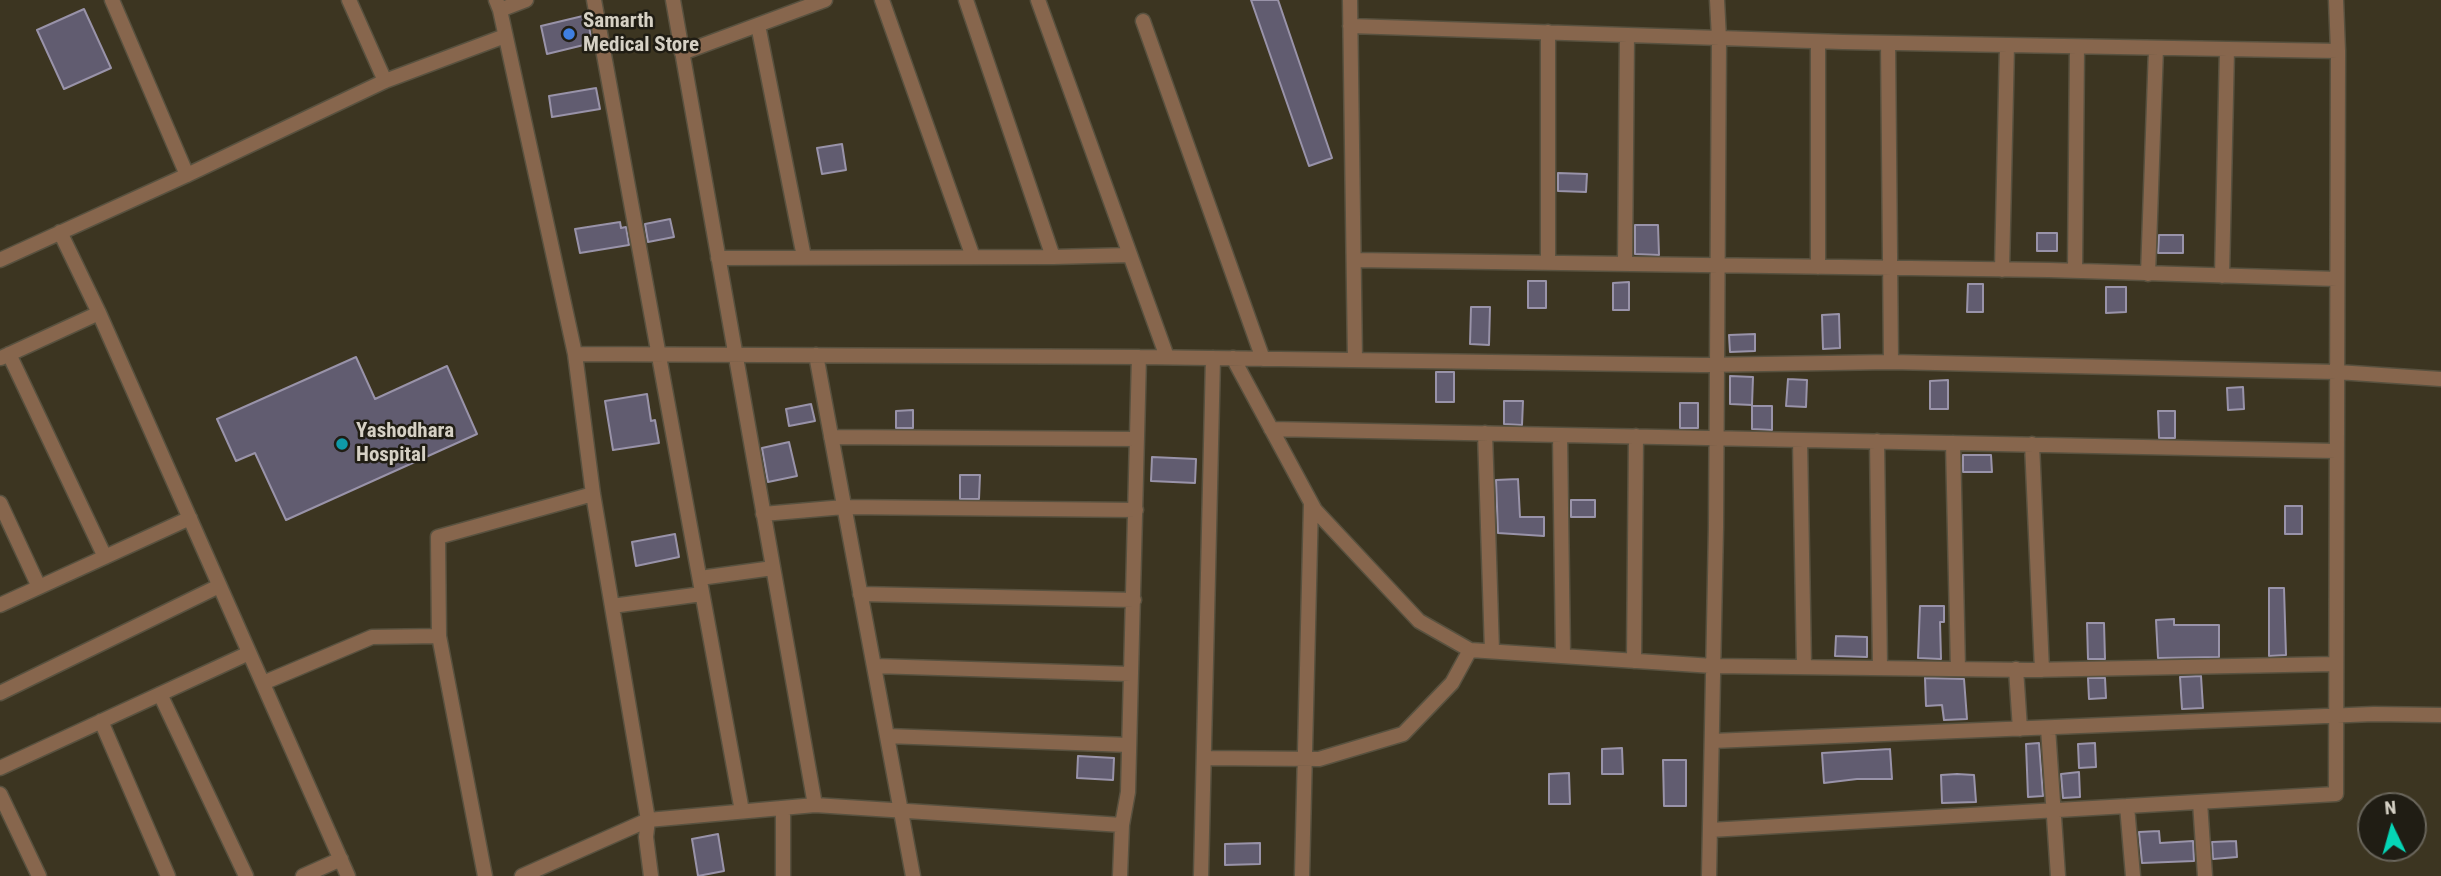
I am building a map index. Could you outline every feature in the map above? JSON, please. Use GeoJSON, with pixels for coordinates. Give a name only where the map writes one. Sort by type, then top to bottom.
{"type":"FeatureCollection","features":[{"type":"Feature","properties":{"kind":"street"},"geometry":{"type":"LineString","coordinates":[[112,0],[187,175]]}},
{"type":"Feature","properties":{"kind":"street"},"geometry":{"type":"LineString","coordinates":[[349,0],[384,81]]}},
{"type":"Feature","properties":{"kind":"street"},"geometry":{"type":"LineString","coordinates":[[526,0],[498,5],[575,354],[593,494],[648,820],[646,836],[651,876]]}},
{"type":"Feature","properties":{"kind":"street"},"geometry":{"type":"LineString","coordinates":[[594,0],[742,811]]}},
{"type":"Feature","properties":{"kind":"street"},"geometry":{"type":"LineString","coordinates":[[673,0],[815,805]]}},
{"type":"Feature","properties":{"kind":"street"},"geometry":{"type":"LineString","coordinates":[[682,53],[825,0]]}},
{"type":"Feature","properties":{"kind":"street"},"geometry":{"type":"LineString","coordinates":[[882,0],[973,257]]}},
{"type":"Feature","properties":{"kind":"street"},"geometry":{"type":"LineString","coordinates":[[966,0],[1053,257]]}},
{"type":"Feature","properties":{"kind":"street"},"geometry":{"type":"LineString","coordinates":[[1038,0],[1167,358]]}},
{"type":"Feature","properties":{"kind":"street"},"geometry":{"type":"LineString","coordinates":[[1350,0],[1355,360]]}},
{"type":"Feature","properties":{"kind":"street"},"geometry":{"type":"LineString","coordinates":[[1709,876],[1717,438],[1717,0]]}},
{"type":"Feature","properties":{"kind":"street"},"geometry":{"type":"LineString","coordinates":[[1710,830],[2336,794],[2336,0]]}},
{"type":"Feature","properties":{"kind":"street"},"geometry":{"type":"LineString","coordinates":[[1143,21],[1263,359]]}},
{"type":"Feature","properties":{"kind":"street"},"geometry":{"type":"LineString","coordinates":[[758,25],[804,257]]}},
{"type":"Feature","properties":{"kind":"street"},"geometry":{"type":"LineString","coordinates":[[1350,26],[1888,43],[2338,51]]}},
{"type":"Feature","properties":{"kind":"street"},"geometry":{"type":"LineString","coordinates":[[1548,32],[1548,263]]}},
{"type":"Feature","properties":{"kind":"street"},"geometry":{"type":"LineString","coordinates":[[1625,264],[1627,35]]}},
{"type":"Feature","properties":{"kind":"street"},"geometry":{"type":"LineString","coordinates":[[0,260],[384,81],[505,36]]}},
{"type":"Feature","properties":{"kind":"street"},"geometry":{"type":"LineString","coordinates":[[1818,41],[1818,267]]}},
{"type":"Feature","properties":{"kind":"street"},"geometry":{"type":"LineString","coordinates":[[1888,43],[1891,362]]}},
{"type":"Feature","properties":{"kind":"street"},"geometry":{"type":"LineString","coordinates":[[2002,270],[2007,45]]}},
{"type":"Feature","properties":{"kind":"street"},"geometry":{"type":"LineString","coordinates":[[2075,271],[2077,47]]}},
{"type":"Feature","properties":{"kind":"street"},"geometry":{"type":"LineString","coordinates":[[2148,274],[2156,48]]}},
{"type":"Feature","properties":{"kind":"street"},"geometry":{"type":"LineString","coordinates":[[2222,276],[2227,49]]}},
{"type":"Feature","properties":{"kind":"street"},"geometry":{"type":"LineString","coordinates":[[60,232],[99,313],[348,876]]}},
{"type":"Feature","properties":{"kind":"street"},"geometry":{"type":"LineString","coordinates":[[718,258],[1130,255]]}},
{"type":"Feature","properties":{"kind":"street"},"geometry":{"type":"LineString","coordinates":[[1354,260],[2075,271],[2337,279]]}},
{"type":"Feature","properties":{"kind":"street"},"geometry":{"type":"LineString","coordinates":[[99,313],[4,356],[105,557]]}},
{"type":"Feature","properties":{"kind":"street"},"geometry":{"type":"LineString","coordinates":[[575,354],[1717,364],[1891,362],[2336,372],[2441,379]]}},
{"type":"Feature","properties":{"kind":"street"},"geometry":{"type":"LineString","coordinates":[[816,355],[913,876]]}},
{"type":"Feature","properties":{"kind":"street"},"geometry":{"type":"LineString","coordinates":[[1120,876],[1122,825],[1128,792],[1139,357]]}},
{"type":"Feature","properties":{"kind":"street"},"geometry":{"type":"LineString","coordinates":[[1201,876],[1213,358]]}},
{"type":"Feature","properties":{"kind":"street"},"geometry":{"type":"LineString","coordinates":[[1233,358],[1315,510],[1419,621],[1470,650],[1713,666],[2042,670],[2335,664]]}},
{"type":"Feature","properties":{"kind":"street"},"geometry":{"type":"LineString","coordinates":[[1271,429],[2336,451]]}},
{"type":"Feature","properties":{"kind":"street"},"geometry":{"type":"LineString","coordinates":[[1485,433],[1492,651]]}},
{"type":"Feature","properties":{"kind":"street"},"geometry":{"type":"LineString","coordinates":[[1560,435],[1563,656]]}},
{"type":"Feature","properties":{"kind":"street"},"geometry":{"type":"LineString","coordinates":[[1634,661],[1636,436]]}},
{"type":"Feature","properties":{"kind":"street"},"geometry":{"type":"LineString","coordinates":[[831,437],[1137,439]]}},
{"type":"Feature","properties":{"kind":"street"},"geometry":{"type":"LineString","coordinates":[[1800,440],[1804,667]]}},
{"type":"Feature","properties":{"kind":"street"},"geometry":{"type":"LineString","coordinates":[[1877,441],[1880,668]]}},
{"type":"Feature","properties":{"kind":"street"},"geometry":{"type":"LineString","coordinates":[[1953,443],[1958,669]]}},
{"type":"Feature","properties":{"kind":"street"},"geometry":{"type":"LineString","coordinates":[[2032,444],[2042,670]]}},
{"type":"Feature","properties":{"kind":"street"},"geometry":{"type":"LineString","coordinates":[[485,876],[439,636],[438,537],[593,494]]}},
{"type":"Feature","properties":{"kind":"street"},"geometry":{"type":"LineString","coordinates":[[0,503],[39,587]]}},
{"type":"Feature","properties":{"kind":"street"},"geometry":{"type":"LineString","coordinates":[[1302,876],[1311,503]]}},
{"type":"Feature","properties":{"kind":"street"},"geometry":{"type":"LineString","coordinates":[[763,514],[844,507],[1136,510]]}},
{"type":"Feature","properties":{"kind":"street"},"geometry":{"type":"LineString","coordinates":[[0,605],[190,518]]}},
{"type":"Feature","properties":{"kind":"street"},"geometry":{"type":"LineString","coordinates":[[699,578],[773,568]]}},
{"type":"Feature","properties":{"kind":"street"},"geometry":{"type":"LineString","coordinates":[[0,693],[219,586]]}},
{"type":"Feature","properties":{"kind":"street"},"geometry":{"type":"LineString","coordinates":[[612,606],[702,594]]}},
{"type":"Feature","properties":{"kind":"street"},"geometry":{"type":"LineString","coordinates":[[860,594],[1134,600]]}},
{"type":"Feature","properties":{"kind":"street"},"geometry":{"type":"LineString","coordinates":[[263,683],[372,637],[439,636]]}},
{"type":"Feature","properties":{"kind":"street"},"geometry":{"type":"LineString","coordinates":[[1204,758],[1319,759],[1403,734],[1452,683],[1470,650]]}},
{"type":"Feature","properties":{"kind":"street"},"geometry":{"type":"LineString","coordinates":[[0,768],[249,653]]}},
{"type":"Feature","properties":{"kind":"street"},"geometry":{"type":"LineString","coordinates":[[874,666],[1131,674]]}},
{"type":"Feature","properties":{"kind":"street"},"geometry":{"type":"LineString","coordinates":[[2016,670],[2020,729]]}},
{"type":"Feature","properties":{"kind":"street"},"geometry":{"type":"LineString","coordinates":[[160,694],[246,876]]}},
{"type":"Feature","properties":{"kind":"street"},"geometry":{"type":"LineString","coordinates":[[1712,741],[2336,716],[2441,715]]}},
{"type":"Feature","properties":{"kind":"street"},"geometry":{"type":"LineString","coordinates":[[101,721],[168,876]]}},
{"type":"Feature","properties":{"kind":"street"},"geometry":{"type":"LineString","coordinates":[[2048,727],[2057,876]]}},
{"type":"Feature","properties":{"kind":"street"},"geometry":{"type":"LineString","coordinates":[[887,736],[1129,745]]}},
{"type":"Feature","properties":{"kind":"street"},"geometry":{"type":"LineString","coordinates":[[0,794],[39,876]]}},
{"type":"Feature","properties":{"kind":"street"},"geometry":{"type":"LineString","coordinates":[[2200,802],[2205,876]]}},
{"type":"Feature","properties":{"kind":"street"},"geometry":{"type":"LineString","coordinates":[[522,876],[648,820],[742,811],[815,805],[1122,825]]}},
{"type":"Feature","properties":{"kind":"street"},"geometry":{"type":"LineString","coordinates":[[2127,806],[2133,876]]}},
{"type":"Feature","properties":{"kind":"street"},"geometry":{"type":"LineString","coordinates":[[783,808],[783,876]]}},
{"type":"Feature","properties":{"kind":"street"},"geometry":{"type":"LineString","coordinates":[[303,876],[341,859]]}},
{"type":"Feature","properties":{"kind":"building"},"geometry":{"type":"Polygon","coordinates":[[[1251,0],[1278,0],[1332,158],[1309,166],[1251,0]]]}},
{"type":"Feature","properties":{"kind":"building"},"geometry":{"type":"Polygon","coordinates":[[[84,9],[111,68],[64,89],[37,30],[84,9]]]}},
{"type":"Feature","properties":{"kind":"building","name":"Samarth Medical Store"},"geometry":{"type":"Polygon","coordinates":[[[587,15],[592,43],[547,54],[541,26],[587,15]]]}},
{"type":"Feature","properties":{"kind":"building"},"geometry":{"type":"Polygon","coordinates":[[[596,88],[600,109],[552,117],[549,96],[596,88]]]}},
{"type":"Feature","properties":{"kind":"building"},"geometry":{"type":"Polygon","coordinates":[[[842,144],[846,170],[822,174],[817,148],[842,144]]]}},
{"type":"Feature","properties":{"kind":"building"},"geometry":{"type":"Polygon","coordinates":[[[1558,173],[1587,174],[1586,192],[1558,191],[1558,173]]]}},
{"type":"Feature","properties":{"kind":"building"},"geometry":{"type":"Polygon","coordinates":[[[670,219],[674,237],[648,242],[645,224],[670,219]]]}},
{"type":"Feature","properties":{"kind":"building"},"geometry":{"type":"Polygon","coordinates":[[[620,222],[621,228],[626,227],[629,245],[580,253],[575,229],[620,222]]]}},
{"type":"Feature","properties":{"kind":"building"},"geometry":{"type":"Polygon","coordinates":[[[1635,225],[1658,225],[1659,255],[1635,254],[1635,225]]]}},
{"type":"Feature","properties":{"kind":"building"},"geometry":{"type":"Polygon","coordinates":[[[2037,233],[2057,233],[2057,251],[2037,251],[2037,233]]]}},
{"type":"Feature","properties":{"kind":"building"},"geometry":{"type":"Polygon","coordinates":[[[2159,235],[2183,235],[2183,253],[2158,253],[2159,235]]]}},
{"type":"Feature","properties":{"kind":"building"},"geometry":{"type":"Polygon","coordinates":[[[1528,281],[1546,281],[1546,308],[1528,308],[1528,281]]]}},
{"type":"Feature","properties":{"kind":"building"},"geometry":{"type":"Polygon","coordinates":[[[1629,282],[1629,310],[1613,310],[1613,283],[1629,282]]]}},
{"type":"Feature","properties":{"kind":"building"},"geometry":{"type":"Polygon","coordinates":[[[1968,284],[1983,284],[1983,312],[1967,312],[1968,284]]]}},
{"type":"Feature","properties":{"kind":"building"},"geometry":{"type":"Polygon","coordinates":[[[2106,287],[2126,287],[2126,312],[2106,313],[2106,287]]]}},
{"type":"Feature","properties":{"kind":"building"},"geometry":{"type":"Polygon","coordinates":[[[1471,307],[1490,307],[1489,345],[1470,344],[1471,307]]]}},
{"type":"Feature","properties":{"kind":"building"},"geometry":{"type":"Polygon","coordinates":[[[1839,314],[1840,348],[1823,349],[1822,315],[1839,314]]]}},
{"type":"Feature","properties":{"kind":"building"},"geometry":{"type":"Polygon","coordinates":[[[1755,334],[1755,351],[1730,352],[1729,335],[1755,334]]]}},
{"type":"Feature","properties":{"kind":"building","name":"Yashodhara Hospital"},"geometry":{"type":"Polygon","coordinates":[[[356,357],[375,399],[447,366],[477,434],[286,520],[255,453],[236,461],[217,419],[356,357]]]}},
{"type":"Feature","properties":{"kind":"building"},"geometry":{"type":"Polygon","coordinates":[[[1436,372],[1454,372],[1454,402],[1436,402],[1436,372]]]}},
{"type":"Feature","properties":{"kind":"building"},"geometry":{"type":"Polygon","coordinates":[[[1730,376],[1753,377],[1752,405],[1730,404],[1730,376]]]}},
{"type":"Feature","properties":{"kind":"building"},"geometry":{"type":"Polygon","coordinates":[[[1788,379],[1807,380],[1806,407],[1786,406],[1788,379]]]}},
{"type":"Feature","properties":{"kind":"building"},"geometry":{"type":"Polygon","coordinates":[[[1948,380],[1948,409],[1930,409],[1930,381],[1948,380]]]}},
{"type":"Feature","properties":{"kind":"building"},"geometry":{"type":"Polygon","coordinates":[[[2243,387],[2244,409],[2228,410],[2227,388],[2243,387]]]}},
{"type":"Feature","properties":{"kind":"building"},"geometry":{"type":"Polygon","coordinates":[[[647,394],[651,421],[655,420],[659,443],[613,450],[605,401],[647,394]]]}},
{"type":"Feature","properties":{"kind":"building"},"geometry":{"type":"Polygon","coordinates":[[[1504,401],[1523,401],[1522,425],[1504,424],[1504,401]]]}},
{"type":"Feature","properties":{"kind":"building"},"geometry":{"type":"Polygon","coordinates":[[[1680,403],[1698,403],[1698,428],[1680,428],[1680,403]]]}},
{"type":"Feature","properties":{"kind":"building"},"geometry":{"type":"Polygon","coordinates":[[[811,404],[815,421],[789,426],[786,409],[811,404]]]}},
{"type":"Feature","properties":{"kind":"building"},"geometry":{"type":"Polygon","coordinates":[[[1752,406],[1772,406],[1772,430],[1752,429],[1752,406]]]}},
{"type":"Feature","properties":{"kind":"building"},"geometry":{"type":"Polygon","coordinates":[[[913,410],[913,428],[896,428],[896,411],[913,410]]]}},
{"type":"Feature","properties":{"kind":"building"},"geometry":{"type":"Polygon","coordinates":[[[2158,411],[2175,411],[2175,438],[2159,438],[2158,411]]]}},
{"type":"Feature","properties":{"kind":"building"},"geometry":{"type":"Polygon","coordinates":[[[789,442],[797,476],[768,482],[762,448],[789,442]]]}},
{"type":"Feature","properties":{"kind":"building"},"geometry":{"type":"Polygon","coordinates":[[[1963,455],[1991,455],[1992,472],[1963,472],[1963,455]]]}},
{"type":"Feature","properties":{"kind":"building"},"geometry":{"type":"Polygon","coordinates":[[[1152,457],[1196,459],[1195,483],[1151,481],[1152,457]]]}},
{"type":"Feature","properties":{"kind":"building"},"geometry":{"type":"Polygon","coordinates":[[[960,475],[980,475],[979,499],[960,499],[960,475]]]}},
{"type":"Feature","properties":{"kind":"building"},"geometry":{"type":"Polygon","coordinates":[[[1518,479],[1520,517],[1544,517],[1544,536],[1498,533],[1496,480],[1518,479]]]}},
{"type":"Feature","properties":{"kind":"building"},"geometry":{"type":"Polygon","coordinates":[[[1571,500],[1595,500],[1595,517],[1571,517],[1571,500]]]}},
{"type":"Feature","properties":{"kind":"building"},"geometry":{"type":"Polygon","coordinates":[[[2285,506],[2302,506],[2302,534],[2285,534],[2285,506]]]}},
{"type":"Feature","properties":{"kind":"building"},"geometry":{"type":"Polygon","coordinates":[[[675,534],[679,557],[636,566],[632,542],[675,534]]]}},
{"type":"Feature","properties":{"kind":"building"},"geometry":{"type":"Polygon","coordinates":[[[2269,588],[2284,588],[2286,655],[2269,656],[2269,588]]]}},
{"type":"Feature","properties":{"kind":"building"},"geometry":{"type":"Polygon","coordinates":[[[1920,606],[1944,606],[1944,622],[1940,622],[1941,659],[1918,658],[1920,606]]]}},
{"type":"Feature","properties":{"kind":"building"},"geometry":{"type":"Polygon","coordinates":[[[2174,619],[2174,625],[2219,625],[2219,657],[2158,658],[2156,620],[2174,619]]]}},
{"type":"Feature","properties":{"kind":"building"},"geometry":{"type":"Polygon","coordinates":[[[2087,623],[2104,623],[2105,659],[2088,659],[2087,623]]]}},
{"type":"Feature","properties":{"kind":"building"},"geometry":{"type":"Polygon","coordinates":[[[1836,636],[1867,637],[1867,657],[1835,656],[1836,636]]]}},
{"type":"Feature","properties":{"kind":"building"},"geometry":{"type":"Polygon","coordinates":[[[2201,676],[2203,708],[2182,709],[2180,677],[2201,676]]]}},
{"type":"Feature","properties":{"kind":"building"},"geometry":{"type":"Polygon","coordinates":[[[1925,678],[1964,679],[1967,719],[1944,720],[1942,705],[1926,706],[1925,678]]]}},
{"type":"Feature","properties":{"kind":"building"},"geometry":{"type":"Polygon","coordinates":[[[2088,678],[2105,678],[2106,698],[2089,699],[2088,678]]]}},
{"type":"Feature","properties":{"kind":"building"},"geometry":{"type":"Polygon","coordinates":[[[2039,743],[2043,796],[2028,797],[2026,744],[2039,743]]]}},
{"type":"Feature","properties":{"kind":"building"},"geometry":{"type":"Polygon","coordinates":[[[2095,743],[2096,767],[2079,768],[2078,744],[2095,743]]]}},
{"type":"Feature","properties":{"kind":"building"},"geometry":{"type":"Polygon","coordinates":[[[1622,748],[1623,774],[1602,774],[1602,749],[1622,748]]]}},
{"type":"Feature","properties":{"kind":"building"},"geometry":{"type":"Polygon","coordinates":[[[1890,749],[1892,779],[1824,783],[1822,753],[1890,749]]]}},
{"type":"Feature","properties":{"kind":"building"},"geometry":{"type":"Polygon","coordinates":[[[1078,756],[1114,758],[1113,780],[1077,778],[1078,756]]]}},
{"type":"Feature","properties":{"kind":"building"},"geometry":{"type":"Polygon","coordinates":[[[1663,760],[1686,760],[1686,806],[1664,806],[1663,760]]]}},
{"type":"Feature","properties":{"kind":"building"},"geometry":{"type":"Polygon","coordinates":[[[2079,772],[2080,797],[2063,798],[2061,774],[2079,772]]]}},
{"type":"Feature","properties":{"kind":"building"},"geometry":{"type":"Polygon","coordinates":[[[1569,773],[1570,804],[1549,804],[1549,774],[1569,773]]]}},
{"type":"Feature","properties":{"kind":"building"},"geometry":{"type":"Polygon","coordinates":[[[1941,775],[1974,775],[1976,802],[1942,803],[1941,775]]]}},
{"type":"Feature","properties":{"kind":"building"},"geometry":{"type":"Polygon","coordinates":[[[2159,831],[2160,843],[2193,841],[2194,861],[2142,863],[2139,832],[2159,831]]]}},
{"type":"Feature","properties":{"kind":"building"},"geometry":{"type":"Polygon","coordinates":[[[718,834],[724,871],[698,876],[692,839],[718,834]]]}},
{"type":"Feature","properties":{"kind":"building"},"geometry":{"type":"Polygon","coordinates":[[[2236,841],[2237,857],[2213,859],[2212,842],[2236,841]]]}},
{"type":"Feature","properties":{"kind":"building"},"geometry":{"type":"Polygon","coordinates":[[[1260,843],[1260,864],[1225,865],[1225,844],[1260,843]]]}},
{"type":"Feature","properties":{"kind":"place","name":"Samarth Medical Store"},"geometry":{"type":"Point","coordinates":[569,34]}},
{"type":"Feature","properties":{"kind":"place","name":"Yashodhara Hospital"},"geometry":{"type":"Point","coordinates":[342,444]}}]}
